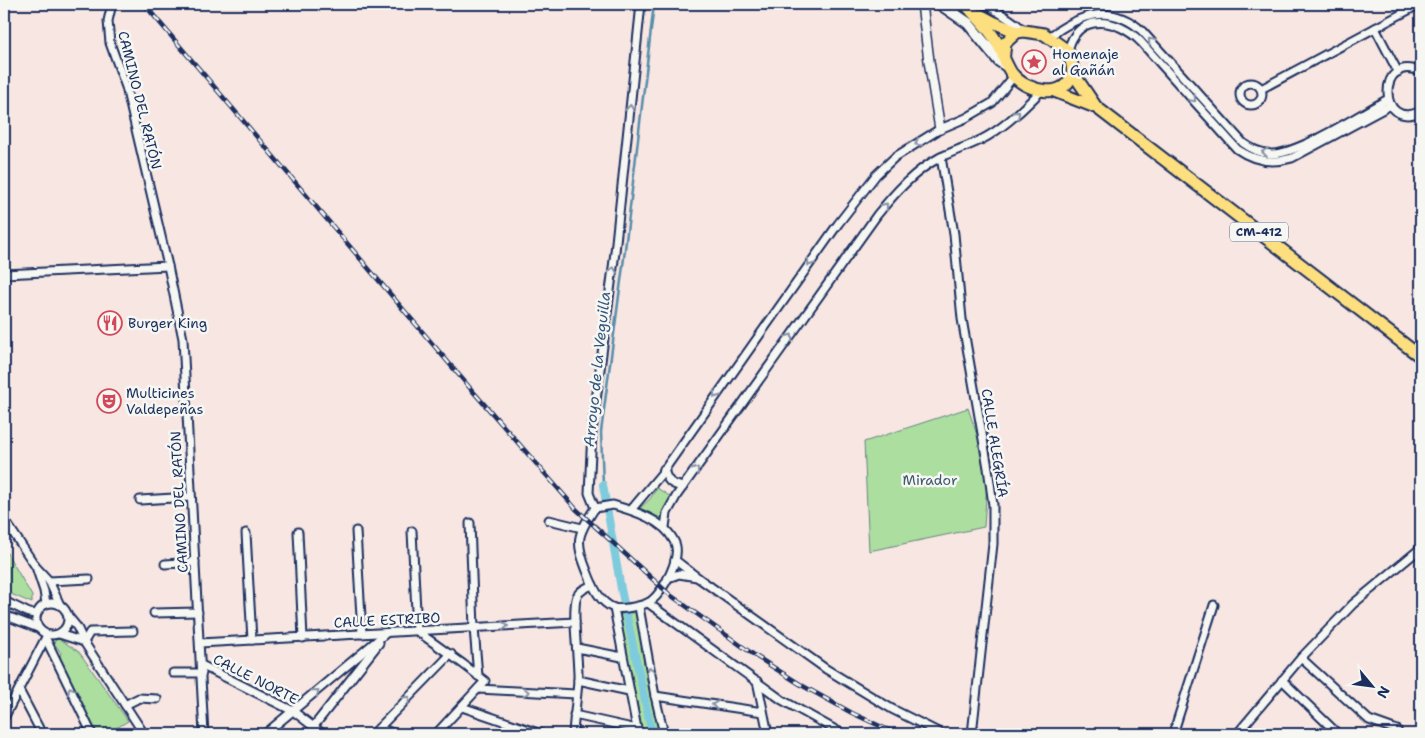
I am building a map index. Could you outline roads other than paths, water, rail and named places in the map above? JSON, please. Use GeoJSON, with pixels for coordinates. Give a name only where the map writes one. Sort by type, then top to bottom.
{"type":"FeatureCollection","features":[{"type":"Feature","properties":{"kind":"main road"},"geometry":{"type":"LineString","coordinates":[[940,4],[968,24],[999,61],[1009,68]]}},
{"type":"Feature","properties":{"kind":"main road"},"geometry":{"type":"LineString","coordinates":[[966,6],[989,30],[998,43],[1009,68]]}},
{"type":"Feature","properties":{"kind":"main road"},"geometry":{"type":"LineString","coordinates":[[966,6],[993,22],[1021,31],[1033,31],[1049,37],[1068,51]]}},
{"type":"Feature","properties":{"kind":"main road"},"geometry":{"type":"LineString","coordinates":[[1009,68],[1005,43],[1021,31]]}},
{"type":"Feature","properties":{"kind":"main road","name":"CM-412"},"geometry":{"type":"LineString","coordinates":[[1068,51],[1073,73],[1096,107]]}},
{"type":"Feature","properties":{"kind":"main road","name":"CM-412"},"geometry":{"type":"LineString","coordinates":[[1009,68],[1026,85],[1041,91],[1054,91],[1096,107],[1421,357]]}},
{"type":"Feature","properties":{"kind":"main road"},"geometry":{"type":"LineString","coordinates":[[1054,91],[1067,85],[1073,73]]}},
{"type":"Feature","properties":{"kind":"street"},"geometry":{"type":"LineString","coordinates":[[595,508],[589,493],[592,432],[615,252],[641,4]]}},
{"type":"Feature","properties":{"kind":"street"},"geometry":{"type":"LineString","coordinates":[[922,4],[940,129]]}},
{"type":"Feature","properties":{"kind":"street"},"geometry":{"type":"LineString","coordinates":[[987,4],[998,13],[1015,21],[1021,31]]}},
{"type":"Feature","properties":{"kind":"street"},"geometry":{"type":"LineString","coordinates":[[1261,89],[1420,4]]}},
{"type":"Feature","properties":{"kind":"street","name":"CAMINO DEL RATÓN"},"geometry":{"type":"LineString","coordinates":[[112,6],[108,21],[110,43],[126,87],[183,339],[204,734]]}},
{"type":"Feature","properties":{"kind":"street"},"geometry":{"type":"LineString","coordinates":[[1049,37],[1071,22],[1083,17],[1105,14],[1126,19],[1142,32],[1243,143],[1260,152],[1271,154],[1290,152],[1390,102]]}},
{"type":"Feature","properties":{"kind":"street"},"geometry":{"type":"LineString","coordinates":[[1068,51],[1073,37],[1081,28],[1104,22],[1122,26],[1141,42],[1238,148],[1258,160],[1276,161],[1292,158],[1390,102]]}},
{"type":"Feature","properties":{"kind":"street"},"geometry":{"type":"LineString","coordinates":[[1375,28],[1398,72]]}},
{"type":"Feature","properties":{"kind":"street"},"geometry":{"type":"LineString","coordinates":[[631,510],[664,469],[860,194],[895,157],[940,129],[966,118],[992,102],[1009,68]]}},
{"type":"Feature","properties":{"kind":"street"},"geometry":{"type":"LineString","coordinates":[[1421,72],[1412,69],[1398,72],[1388,84],[1390,102],[1395,109],[1404,114],[1421,112]]}},
{"type":"Feature","properties":{"kind":"street"},"geometry":{"type":"LineString","coordinates":[[665,527],[667,513],[684,487],[893,195],[916,175],[942,157],[988,137],[1004,126],[1041,91]]}},
{"type":"Feature","properties":{"kind":"street","name":"CALLE ALEGRÍA"},"geometry":{"type":"LineString","coordinates":[[942,157],[954,234],[962,319],[993,505],[993,544],[972,734]]}},
{"type":"Feature","properties":{"kind":"street"},"geometry":{"type":"LineString","coordinates":[[4,274],[168,266]]}},
{"type":"Feature","properties":{"kind":"street"},"geometry":{"type":"LineString","coordinates":[[664,469],[666,478],[672,484],[684,487]]}},
{"type":"Feature","properties":{"kind":"street"},"geometry":{"type":"LineString","coordinates":[[140,500],[192,497]]}},
{"type":"Feature","properties":{"kind":"street"},"geometry":{"type":"LineString","coordinates":[[613,506],[631,510],[665,527],[675,541],[677,548],[675,560],[668,578],[648,603],[639,607],[614,608],[604,601],[593,585],[581,555],[579,541],[582,528],[595,508],[613,506]]}},
{"type":"Feature","properties":{"kind":"street"},"geometry":{"type":"LineString","coordinates":[[4,519],[36,568],[49,581],[60,605],[77,627],[84,642],[144,734]]}},
{"type":"Feature","properties":{"kind":"street"},"geometry":{"type":"LineString","coordinates":[[549,520],[582,528]]}},
{"type":"Feature","properties":{"kind":"street"},"geometry":{"type":"LineString","coordinates":[[470,523],[478,676]]}},
{"type":"Feature","properties":{"kind":"street"},"geometry":{"type":"LineString","coordinates":[[412,530],[417,631],[451,654],[484,681],[436,734]]}},
{"type":"Feature","properties":{"kind":"street"},"geometry":{"type":"LineString","coordinates":[[356,531],[362,634]]}},
{"type":"Feature","properties":{"kind":"street"},"geometry":{"type":"LineString","coordinates":[[298,532],[303,638]]}},
{"type":"Feature","properties":{"kind":"street"},"geometry":{"type":"LineString","coordinates":[[246,533],[252,640]]}},
{"type":"Feature","properties":{"kind":"street"},"geometry":{"type":"LineString","coordinates":[[1237,734],[1301,658],[1353,604],[1421,548]]}},
{"type":"Feature","properties":{"kind":"street"},"geometry":{"type":"LineString","coordinates":[[675,560],[826,669],[892,709],[942,734]]}},
{"type":"Feature","properties":{"kind":"street"},"geometry":{"type":"LineString","coordinates":[[165,564],[195,562]]}},
{"type":"Feature","properties":{"kind":"street"},"geometry":{"type":"LineString","coordinates":[[36,568],[44,591],[46,604]]}},
{"type":"Feature","properties":{"kind":"street"},"geometry":{"type":"LineString","coordinates":[[668,578],[679,574],[697,577]]}},
{"type":"Feature","properties":{"kind":"street"},"geometry":{"type":"LineString","coordinates":[[49,581],[89,579]]}},
{"type":"Feature","properties":{"kind":"street"},"geometry":{"type":"LineString","coordinates":[[573,734],[578,680],[575,622],[578,595],[593,585]]}},
{"type":"Feature","properties":{"kind":"street"},"geometry":{"type":"LineString","coordinates":[[4,601],[29,613],[36,614]]}},
{"type":"Feature","properties":{"kind":"street"},"geometry":{"type":"LineString","coordinates":[[38,628],[36,614],[42,606],[56,603],[60,605]]}},
{"type":"Feature","properties":{"kind":"street"},"geometry":{"type":"LineString","coordinates":[[648,603],[782,700],[843,734]]}},
{"type":"Feature","properties":{"kind":"street"},"geometry":{"type":"LineString","coordinates":[[1173,734],[1214,605]]}},
{"type":"Feature","properties":{"kind":"street"},"geometry":{"type":"LineString","coordinates":[[639,607],[664,734]]}},
{"type":"Feature","properties":{"kind":"street"},"geometry":{"type":"LineString","coordinates":[[574,715],[637,731],[614,608]]}},
{"type":"Feature","properties":{"kind":"street"},"geometry":{"type":"LineString","coordinates":[[154,613],[198,612]]}},
{"type":"Feature","properties":{"kind":"street"},"geometry":{"type":"LineString","coordinates":[[4,615],[38,628],[47,637],[92,734]]}},
{"type":"Feature","properties":{"kind":"street"},"geometry":{"type":"LineString","coordinates":[[4,718],[47,637],[58,634],[66,626],[68,616]]}},
{"type":"Feature","properties":{"kind":"street","name":"CALLE ESTRIBO"},"geometry":{"type":"LineString","coordinates":[[200,643],[575,622]]}},
{"type":"Feature","properties":{"kind":"street"},"geometry":{"type":"LineString","coordinates":[[84,642],[90,632],[133,631]]}},
{"type":"Feature","properties":{"kind":"street"},"geometry":{"type":"LineString","coordinates":[[265,734],[387,633]]}},
{"type":"Feature","properties":{"kind":"street"},"geometry":{"type":"LineString","coordinates":[[314,726],[387,633]]}},
{"type":"Feature","properties":{"kind":"street"},"geometry":{"type":"LineString","coordinates":[[58,634],[84,642]]}},
{"type":"Feature","properties":{"kind":"street"},"geometry":{"type":"LineString","coordinates":[[577,648],[622,657]]}},
{"type":"Feature","properties":{"kind":"street"},"geometry":{"type":"LineString","coordinates":[[373,734],[451,654]]}},
{"type":"Feature","properties":{"kind":"street"},"geometry":{"type":"LineString","coordinates":[[1301,658],[1369,720],[1397,730],[1396,734]]}},
{"type":"Feature","properties":{"kind":"street"},"geometry":{"type":"LineString","coordinates":[[173,673],[201,669]]}},
{"type":"Feature","properties":{"kind":"street","name":"CALLE NORTE"},"geometry":{"type":"LineString","coordinates":[[201,669],[293,711],[322,734]]}},
{"type":"Feature","properties":{"kind":"street"},"geometry":{"type":"LineString","coordinates":[[578,680],[629,691]]}},
{"type":"Feature","properties":{"kind":"street"},"geometry":{"type":"LineString","coordinates":[[1282,680],[1338,734]]}},
{"type":"Feature","properties":{"kind":"street"},"geometry":{"type":"LineString","coordinates":[[757,681],[768,734]]}},
{"type":"Feature","properties":{"kind":"street"},"geometry":{"type":"LineString","coordinates":[[478,689],[576,694]]}},
{"type":"Feature","properties":{"kind":"street"},"geometry":{"type":"LineString","coordinates":[[19,690],[42,734]]}},
{"type":"Feature","properties":{"kind":"street"},"geometry":{"type":"LineString","coordinates":[[655,696],[763,712]]}},
{"type":"Feature","properties":{"kind":"street"},"geometry":{"type":"LineString","coordinates":[[125,705],[139,698],[157,699]]}},
{"type":"Feature","properties":{"kind":"street"},"geometry":{"type":"LineString","coordinates":[[462,707],[541,734]]}},
{"type":"Feature","properties":{"kind":"street"},"geometry":{"type":"LineString","coordinates":[[379,728],[395,734]]}},
{"type":"Feature","properties":{"kind":"waterway","name":"Arroyo de la Veguilla"},"geometry":{"type":"LineString","coordinates":[[603,485],[601,432],[654,4]]}},
{"type":"Feature","properties":{"kind":"waterway","name":"Arroyo de la Veguilla"},"geometry":{"type":"LineString","coordinates":[[603,485],[621,589],[652,734]]}},
{"type":"Feature","properties":{"kind":"railway"},"geometry":{"type":"LineString","coordinates":[[144,4],[470,388],[576,509],[669,594],[757,657],[803,686],[852,713],[897,734]]}},
{"type":"Feature","properties":{"kind":"place","name":"Homenaje al Gañán"},"geometry":{"type":"Point","coordinates":[1034,62]}},
{"type":"Feature","properties":{"kind":"place","name":"Burger King"},"geometry":{"type":"Point","coordinates":[110,323]}},
{"type":"Feature","properties":{"kind":"place","name":"Multicines Valdepeñas"},"geometry":{"type":"Point","coordinates":[109,401]}},
{"type":"Feature","properties":{"kind":"park label","name":"Mirador"},"geometry":{"type":"Point","coordinates":[930,480]}}]}
